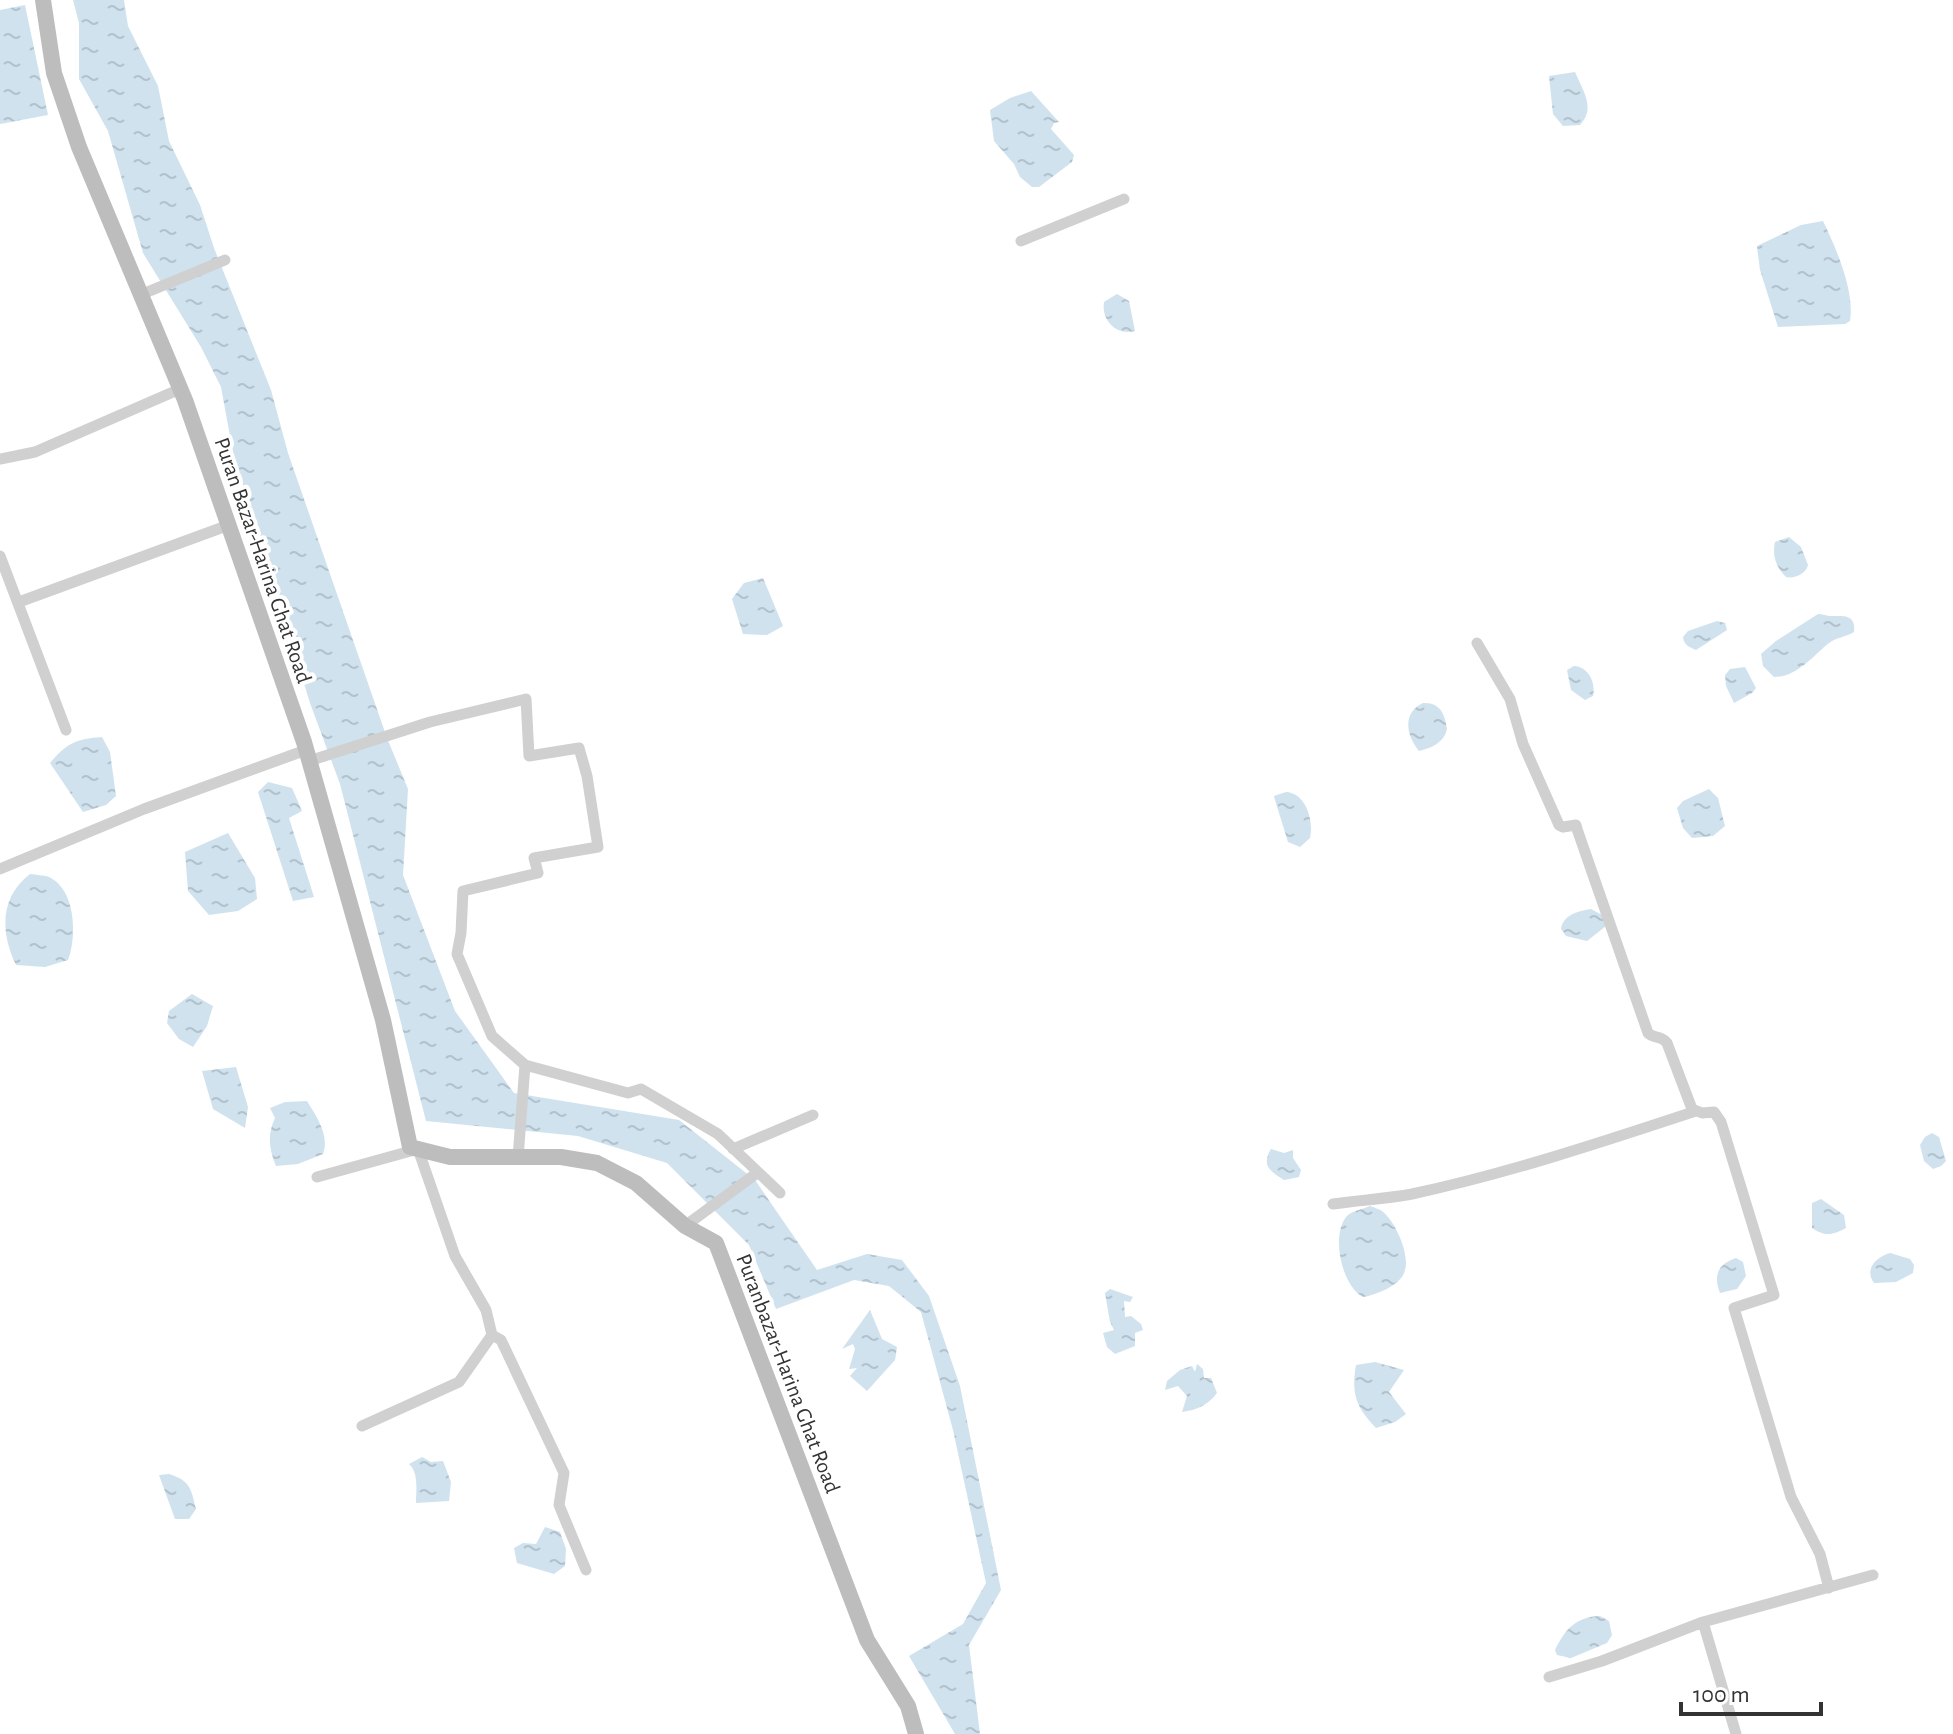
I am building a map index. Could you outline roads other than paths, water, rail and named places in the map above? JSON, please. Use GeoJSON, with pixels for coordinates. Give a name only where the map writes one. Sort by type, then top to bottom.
{"type":"FeatureCollection","features":[{"type":"Feature","properties":{"kind":"main road","name":"Puran Bazar-Harina Ghat Road"},"geometry":{"type":"LineString","coordinates":[[43,0],[54,73],[79,147],[180,389],[308,755],[383,1020],[414,1148]]}},
{"type":"Feature","properties":{"kind":"main road","name":"Puranbazar-Harina Ghat Road"},"geometry":{"type":"LineString","coordinates":[[414,1148],[450,1157],[561,1157],[597,1163],[636,1183],[685,1226],[716,1243],[867,1640],[908,1706],[916,1734]]}},
{"type":"Feature","properties":{"kind":"street"},"geometry":{"type":"LineString","coordinates":[[1021,241],[1124,199]]}},
{"type":"Feature","properties":{"kind":"street"},"geometry":{"type":"LineString","coordinates":[[140,295],[225,260]]}},
{"type":"Feature","properties":{"kind":"street"},"geometry":{"type":"LineString","coordinates":[[0,459],[35,452],[180,389]]}},
{"type":"Feature","properties":{"kind":"street"},"geometry":{"type":"LineString","coordinates":[[19,602],[229,525]]}},
{"type":"Feature","properties":{"kind":"street"},"geometry":{"type":"LineString","coordinates":[[0,556],[66,730]]}},
{"type":"Feature","properties":{"kind":"street"},"geometry":{"type":"LineString","coordinates":[[1477,643],[1510,699],[1523,744],[1559,825],[1576,825],[1648,1033],[1665,1040],[1692,1109],[1696,1111]]}},
{"type":"Feature","properties":{"kind":"street"},"geometry":{"type":"LineString","coordinates":[[0,869],[144,809],[308,755],[526,699],[529,756],[579,748],[587,776],[598,847],[534,858],[538,873],[463,891],[457,954],[492,1036],[525,1065],[628,1093],[641,1089],[718,1134],[780,1193]]}},
{"type":"Feature","properties":{"kind":"street"},"geometry":{"type":"LineString","coordinates":[[518,1158],[525,1065]]}},
{"type":"Feature","properties":{"kind":"street"},"geometry":{"type":"LineString","coordinates":[[1333,1204],[1415,1193],[1579,1150],[1696,1111],[1714,1112],[1721,1122],[1774,1295],[1734,1308],[1791,1497],[1820,1554],[1829,1588]]}},
{"type":"Feature","properties":{"kind":"street"},"geometry":{"type":"LineString","coordinates":[[733,1149],[813,1115]]}},
{"type":"Feature","properties":{"kind":"street"},"geometry":{"type":"LineString","coordinates":[[317,1177],[414,1148],[455,1256],[486,1310],[492,1335],[501,1340],[564,1473],[559,1505],[586,1570]]}},
{"type":"Feature","properties":{"kind":"street"},"geometry":{"type":"LineString","coordinates":[[685,1226],[757,1173]]}},
{"type":"Feature","properties":{"kind":"street"},"geometry":{"type":"LineString","coordinates":[[362,1426],[459,1382],[492,1335]]}},
{"type":"Feature","properties":{"kind":"street"},"geometry":{"type":"LineString","coordinates":[[1549,1677],[1602,1661],[1703,1622],[1873,1575]]}},
{"type":"Feature","properties":{"kind":"street"},"geometry":{"type":"LineString","coordinates":[[1703,1622],[1736,1734]]}},
{"type":"Feature","properties":{"kind":"water"},"geometry":{"type":"Polygon","coordinates":[[[73,0],[124,0],[128,26],[158,86],[169,141],[200,205],[271,390],[288,453],[387,738],[408,789],[403,875],[455,1011],[514,1093],[679,1120],[755,1180],[817,1270],[867,1254],[902,1260],[929,1296],[960,1386],[1001,1590],[969,1645],[980,1734],[955,1734],[909,1656],[963,1624],[986,1583],[953,1430],[921,1312],[889,1286],[854,1280],[776,1309],[749,1245],[667,1163],[578,1136],[426,1121],[340,784],[310,703],[233,452],[221,387],[201,347],[143,253],[108,131],[79,79],[79,23],[73,0]]]}},
{"type":"Feature","properties":{"kind":"water"},"geometry":{"type":"Polygon","coordinates":[[[25,5],[48,115],[0,124],[0,10],[25,5]]]}},
{"type":"Feature","properties":{"kind":"water"},"geometry":{"type":"Polygon","coordinates":[[[1575,72],[1586,99],[1587,112],[1580,125],[1563,126],[1553,114],[1549,76],[1575,72]]]}},
{"type":"Feature","properties":{"kind":"water"},"geometry":{"type":"Polygon","coordinates":[[[1031,91],[1059,122],[1054,123],[1051,129],[1074,155],[1072,162],[1039,187],[1032,187],[1020,177],[1014,164],[994,141],[990,110],[1010,98],[1031,91]]]}},
{"type":"Feature","properties":{"kind":"water"},"geometry":{"type":"Polygon","coordinates":[[[1823,221],[1847,283],[1850,321],[1845,324],[1778,327],[1760,270],[1757,246],[1801,225],[1823,221]]]}},
{"type":"Feature","properties":{"kind":"water"},"geometry":{"type":"Polygon","coordinates":[[[1117,294],[1129,301],[1135,331],[1116,329],[1105,315],[1104,302],[1117,294]]]}},
{"type":"Feature","properties":{"kind":"water"},"geometry":{"type":"Polygon","coordinates":[[[1789,537],[1801,547],[1808,565],[1802,573],[1786,577],[1774,552],[1775,542],[1789,537]]]}},
{"type":"Feature","properties":{"kind":"water"},"geometry":{"type":"Polygon","coordinates":[[[763,578],[783,626],[767,635],[743,634],[732,599],[744,583],[763,578]]]}},
{"type":"Feature","properties":{"kind":"water"},"geometry":{"type":"Polygon","coordinates":[[[1818,614],[1848,617],[1853,622],[1854,632],[1835,639],[1790,674],[1774,677],[1763,666],[1761,654],[1818,614]]]}},
{"type":"Feature","properties":{"kind":"water"},"geometry":{"type":"Polygon","coordinates":[[[1717,621],[1725,623],[1727,630],[1696,650],[1686,644],[1683,637],[1688,631],[1717,621]]]}},
{"type":"Feature","properties":{"kind":"water"},"geometry":{"type":"Polygon","coordinates":[[[1574,666],[1584,669],[1592,681],[1593,696],[1585,700],[1571,690],[1567,670],[1574,666]]]}},
{"type":"Feature","properties":{"kind":"water"},"geometry":{"type":"Polygon","coordinates":[[[1745,667],[1756,688],[1734,703],[1726,686],[1725,675],[1730,669],[1745,667]]]}},
{"type":"Feature","properties":{"kind":"water"},"geometry":{"type":"Polygon","coordinates":[[[1423,703],[1441,710],[1447,729],[1440,741],[1419,751],[1408,725],[1412,712],[1423,703]]]}},
{"type":"Feature","properties":{"kind":"water"},"geometry":{"type":"Polygon","coordinates":[[[102,737],[110,752],[116,796],[106,805],[83,812],[50,763],[73,743],[102,737]]]}},
{"type":"Feature","properties":{"kind":"water"},"geometry":{"type":"Polygon","coordinates":[[[268,782],[292,788],[302,811],[289,818],[314,897],[293,901],[258,792],[268,782]]]}},
{"type":"Feature","properties":{"kind":"water"},"geometry":{"type":"Polygon","coordinates":[[[1709,789],[1718,798],[1725,826],[1713,836],[1692,838],[1683,828],[1677,808],[1683,801],[1709,789]]]}},
{"type":"Feature","properties":{"kind":"water"},"geometry":{"type":"Polygon","coordinates":[[[1286,792],[1299,797],[1309,816],[1310,838],[1300,847],[1288,842],[1275,800],[1274,796],[1286,792]]]}},
{"type":"Feature","properties":{"kind":"water"},"geometry":{"type":"Polygon","coordinates":[[[228,833],[255,878],[257,899],[238,911],[209,915],[188,891],[185,852],[228,833]]]}},
{"type":"Feature","properties":{"kind":"water"},"geometry":{"type":"Polygon","coordinates":[[[30,874],[49,877],[58,883],[65,892],[72,914],[73,939],[68,960],[45,967],[16,965],[5,928],[8,904],[13,893],[30,874]]]}},
{"type":"Feature","properties":{"kind":"water"},"geometry":{"type":"Polygon","coordinates":[[[1591,909],[1602,915],[1606,926],[1587,941],[1566,936],[1561,929],[1565,920],[1591,909]]]}},
{"type":"Feature","properties":{"kind":"water"},"geometry":{"type":"Polygon","coordinates":[[[192,994],[213,1006],[207,1026],[193,1047],[179,1039],[167,1023],[169,1011],[192,994]]]}},
{"type":"Feature","properties":{"kind":"water"},"geometry":{"type":"Polygon","coordinates":[[[236,1067],[248,1107],[245,1128],[213,1109],[202,1071],[236,1067]]]}},
{"type":"Feature","properties":{"kind":"water"},"geometry":{"type":"Polygon","coordinates":[[[307,1101],[323,1133],[323,1154],[298,1164],[276,1166],[270,1142],[275,1118],[270,1108],[285,1102],[307,1101]]]}},
{"type":"Feature","properties":{"kind":"water"},"geometry":{"type":"Polygon","coordinates":[[[1932,1133],[1939,1137],[1946,1161],[1933,1169],[1924,1161],[1920,1145],[1932,1133]]]}},
{"type":"Feature","properties":{"kind":"water"},"geometry":{"type":"Polygon","coordinates":[[[1271,1149],[1284,1153],[1293,1150],[1293,1158],[1301,1170],[1299,1177],[1284,1180],[1271,1171],[1267,1160],[1271,1149]]]}},
{"type":"Feature","properties":{"kind":"water"},"geometry":{"type":"Polygon","coordinates":[[[1821,1199],[1844,1215],[1846,1228],[1829,1234],[1812,1228],[1812,1203],[1821,1199]]]}},
{"type":"Feature","properties":{"kind":"water"},"geometry":{"type":"Polygon","coordinates":[[[1370,1206],[1382,1211],[1392,1222],[1400,1238],[1406,1263],[1403,1275],[1394,1285],[1363,1297],[1344,1272],[1339,1235],[1347,1216],[1370,1206]]]}},
{"type":"Feature","properties":{"kind":"water"},"geometry":{"type":"Polygon","coordinates":[[[1890,1253],[1910,1259],[1914,1265],[1913,1273],[1896,1282],[1874,1283],[1870,1273],[1873,1264],[1890,1253]]]}},
{"type":"Feature","properties":{"kind":"water"},"geometry":{"type":"Polygon","coordinates":[[[1736,1258],[1743,1262],[1746,1276],[1737,1289],[1720,1293],[1717,1281],[1719,1271],[1725,1263],[1736,1258]]]}},
{"type":"Feature","properties":{"kind":"water"},"geometry":{"type":"Polygon","coordinates":[[[1110,1289],[1133,1297],[1130,1302],[1124,1301],[1125,1317],[1131,1316],[1143,1330],[1135,1333],[1135,1346],[1115,1354],[1107,1347],[1103,1333],[1114,1330],[1105,1293],[1110,1289]]]}},
{"type":"Feature","properties":{"kind":"water"},"geometry":{"type":"Polygon","coordinates":[[[870,1310],[882,1339],[897,1347],[895,1360],[867,1391],[850,1376],[857,1368],[849,1369],[855,1349],[853,1344],[842,1349],[870,1310]]]}},
{"type":"Feature","properties":{"kind":"water"},"geometry":{"type":"Polygon","coordinates":[[[1375,1362],[1404,1370],[1389,1392],[1406,1414],[1395,1422],[1376,1428],[1357,1400],[1354,1384],[1356,1365],[1375,1362]]]}},
{"type":"Feature","properties":{"kind":"water"},"geometry":{"type":"Polygon","coordinates":[[[1197,1364],[1203,1369],[1204,1378],[1211,1378],[1217,1393],[1202,1406],[1182,1412],[1187,1396],[1178,1386],[1165,1390],[1167,1381],[1180,1370],[1192,1366],[1195,1372],[1197,1364]]]}},
{"type":"Feature","properties":{"kind":"water"},"geometry":{"type":"Polygon","coordinates":[[[422,1457],[431,1462],[443,1461],[451,1482],[449,1501],[416,1503],[416,1477],[409,1464],[422,1457]]]}},
{"type":"Feature","properties":{"kind":"water"},"geometry":{"type":"Polygon","coordinates":[[[169,1474],[186,1483],[191,1491],[196,1509],[189,1519],[175,1519],[159,1475],[169,1474]]]}},
{"type":"Feature","properties":{"kind":"water"},"geometry":{"type":"Polygon","coordinates":[[[545,1527],[560,1532],[566,1549],[565,1566],[554,1574],[517,1563],[514,1548],[523,1543],[536,1544],[545,1527]]]}},
{"type":"Feature","properties":{"kind":"water"},"geometry":{"type":"Polygon","coordinates":[[[1600,1616],[1609,1621],[1612,1635],[1607,1643],[1571,1658],[1557,1655],[1555,1650],[1573,1625],[1600,1616]]]}}]}
